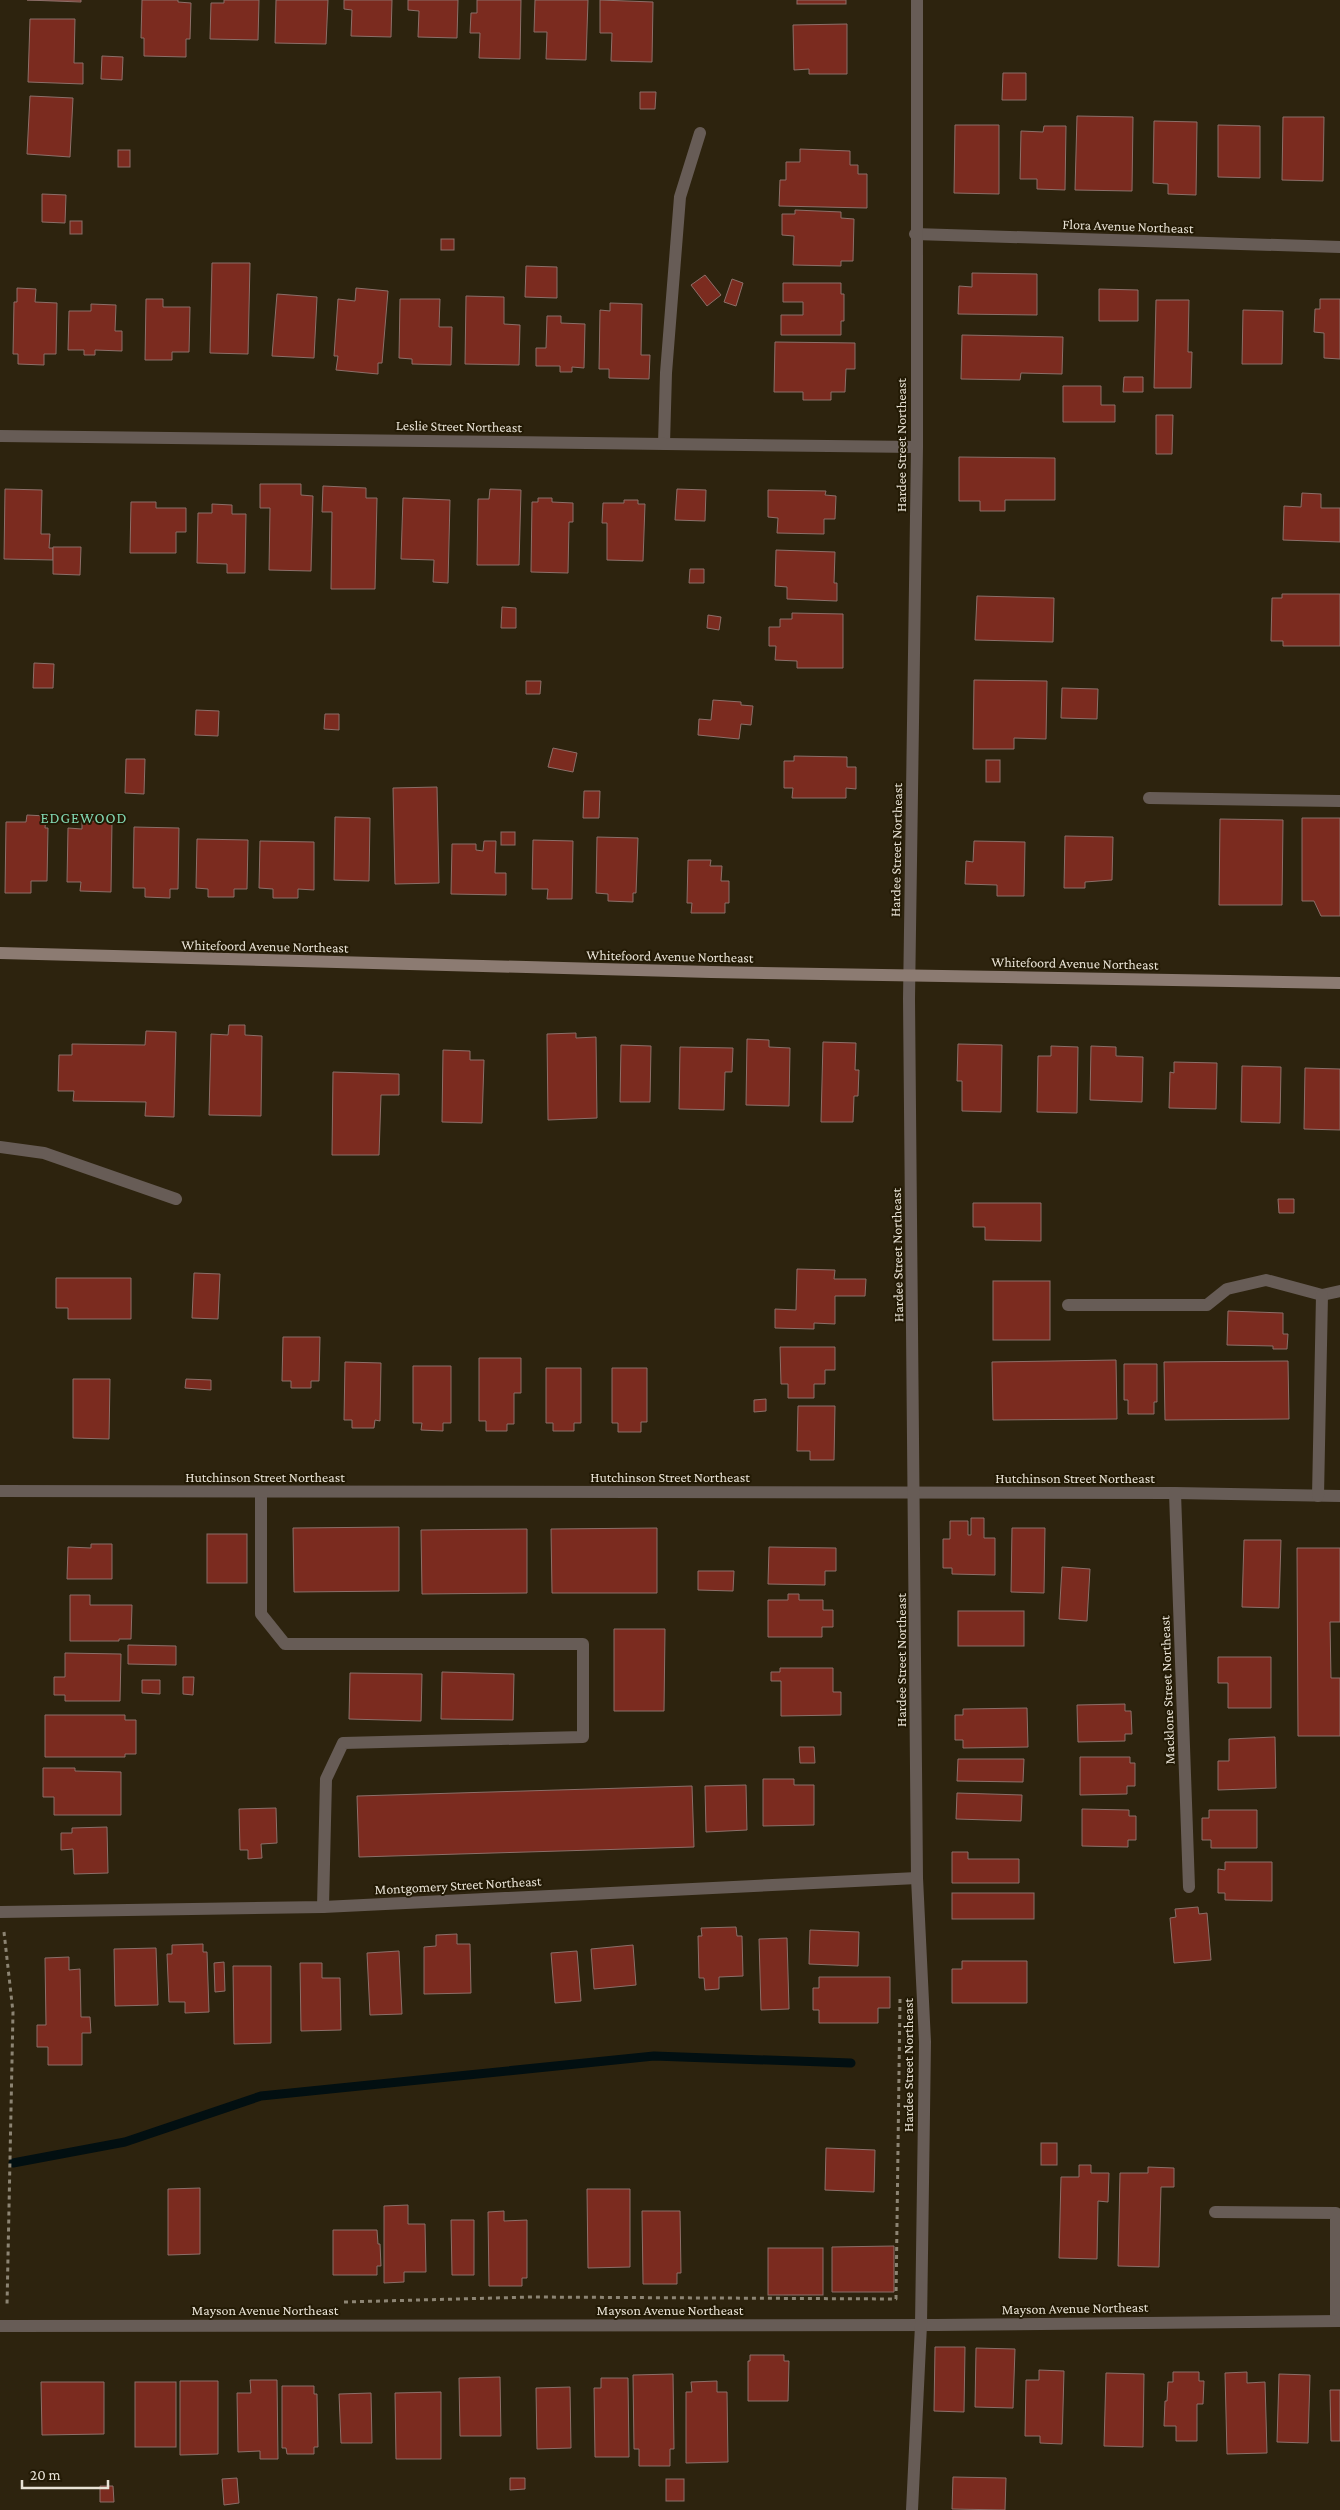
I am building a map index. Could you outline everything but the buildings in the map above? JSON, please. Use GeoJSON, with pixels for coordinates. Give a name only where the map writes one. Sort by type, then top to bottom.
{"type":"FeatureCollection","features":[{"type":"Feature","properties":{"kind":"street","name":"Hardee Street Northeast"},"geometry":{"type":"LineString","coordinates":[[912,2510],[921,2325],[925,2042],[917,1878],[909,976],[917,447],[915,234],[917,0]]}},
{"type":"Feature","properties":{"kind":"street"},"geometry":{"type":"LineString","coordinates":[[664,444],[666,373],[680,197],[700,134]]}},
{"type":"Feature","properties":{"kind":"street","name":"Flora Avenue Northeast"},"geometry":{"type":"LineString","coordinates":[[915,234],[1340,247]]}},
{"type":"Feature","properties":{"kind":"street","name":"Leslie Street Northeast"},"geometry":{"type":"LineString","coordinates":[[0,436],[917,447]]}},
{"type":"Feature","properties":{"kind":"street"},"geometry":{"type":"LineString","coordinates":[[1149,798],[1340,801]]}},
{"type":"Feature","properties":{"kind":"street","name":"Whitefoord Avenue Northeast"},"geometry":{"type":"LineString","coordinates":[[0,953],[909,976],[1340,983]]}},
{"type":"Feature","properties":{"kind":"street"},"geometry":{"type":"LineString","coordinates":[[0,1147],[44,1153],[176,1199]]}},
{"type":"Feature","properties":{"kind":"street"},"geometry":{"type":"LineString","coordinates":[[1068,1305],[1207,1305],[1227,1289],[1266,1280],[1322,1295],[1340,1291]]}},
{"type":"Feature","properties":{"kind":"street"},"geometry":{"type":"LineString","coordinates":[[1318,1496],[1322,1295]]}},
{"type":"Feature","properties":{"kind":"street","name":"Hutchinson Street Northeast"},"geometry":{"type":"LineString","coordinates":[[0,1491],[915,1492],[1340,1496]]}},
{"type":"Feature","properties":{"kind":"street"},"geometry":{"type":"LineString","coordinates":[[262,1492],[260,1614],[285,1644],[583,1644],[583,1737],[343,1743],[326,1778],[323,1906]]}},
{"type":"Feature","properties":{"kind":"street","name":"Macklone Street Northeast"},"geometry":{"type":"LineString","coordinates":[[1174,1493],[1189,1887]]}},
{"type":"Feature","properties":{"kind":"street","name":"Montgomery Street Northeast"},"geometry":{"type":"LineString","coordinates":[[0,1912],[323,1906],[917,1878]]}},
{"type":"Feature","properties":{"kind":"street"},"geometry":{"type":"LineString","coordinates":[[1215,2212],[1338,2213],[1338,2321]]}},
{"type":"Feature","properties":{"kind":"street","name":"Mayson Avenue Northeast"},"geometry":{"type":"LineString","coordinates":[[0,2326],[921,2325],[1338,2321]]}},
{"type":"Feature","properties":{"kind":"path"},"geometry":{"type":"LineString","coordinates":[[4,1932],[13,2012],[7,2312]]}},
{"type":"Feature","properties":{"kind":"path"},"geometry":{"type":"LineString","coordinates":[[338,2302],[532,2297],[896,2299],[900,1997]]}},
{"type":"Feature","properties":{"kind":"waterway"},"geometry":{"type":"LineString","coordinates":[[13,2163],[125,2142],[261,2096],[654,2056],[851,2063]]}},
{"type":"Feature","properties":{"kind":"district","name":"EDGEWOOD"},"geometry":{"type":"Point","coordinates":[84,818]}}]}
